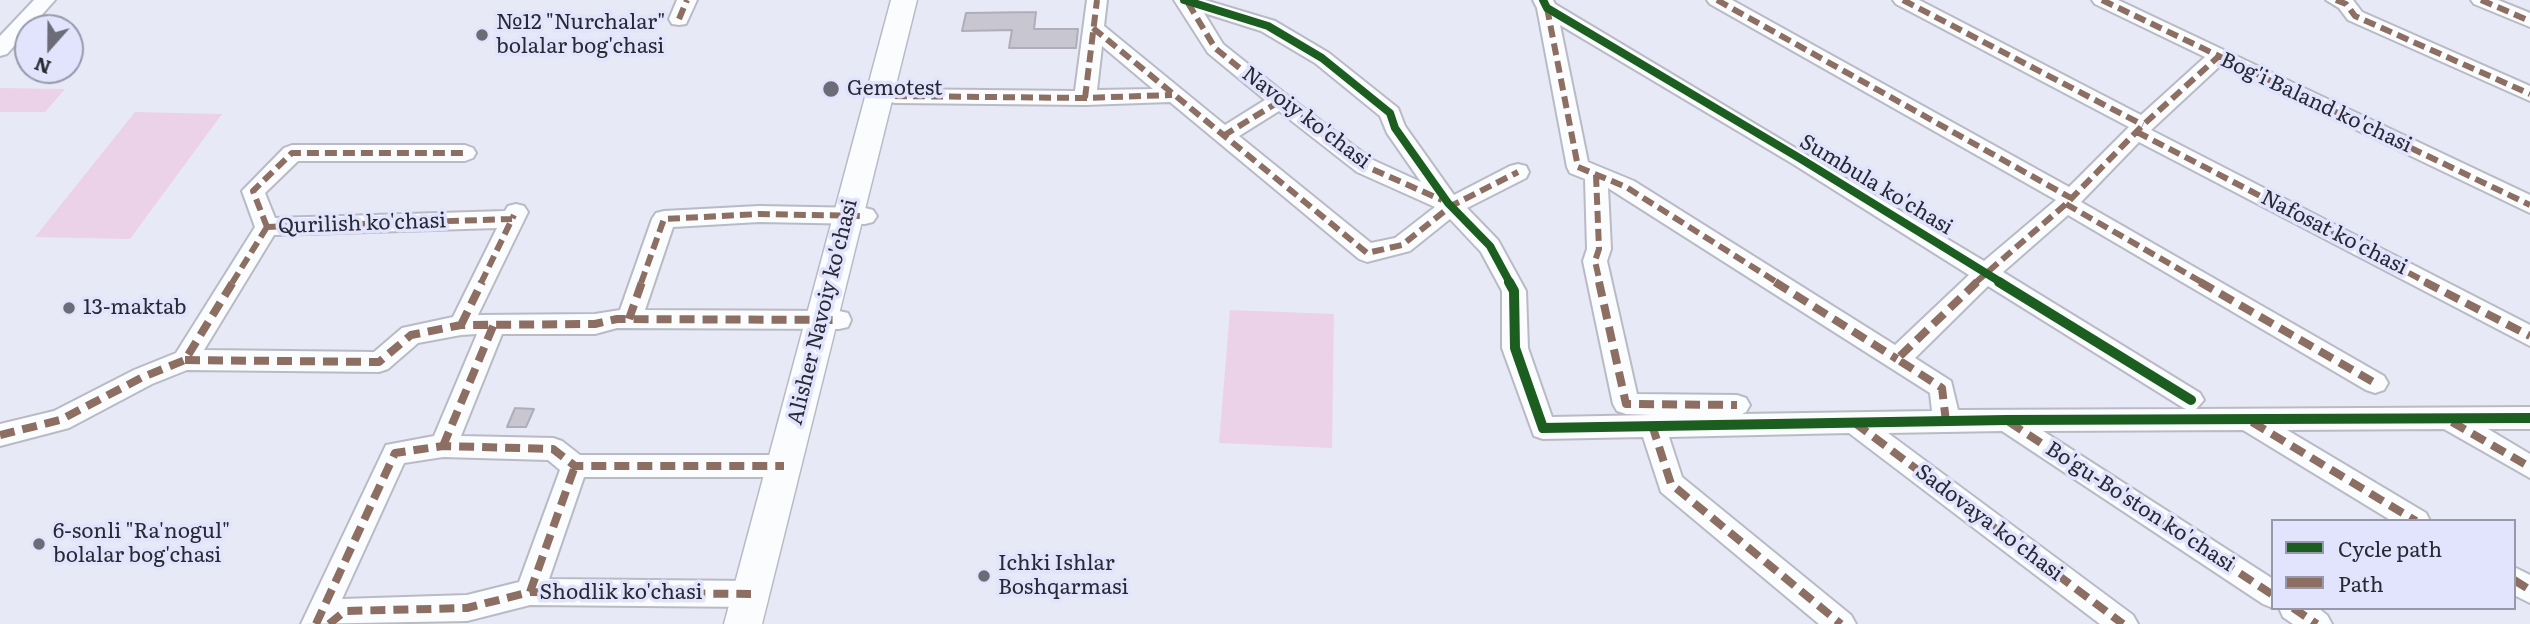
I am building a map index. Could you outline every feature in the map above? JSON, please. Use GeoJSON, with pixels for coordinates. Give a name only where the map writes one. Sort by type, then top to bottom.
{"type":"FeatureCollection","features":[{"type":"Feature","properties":{"kind":"main road","name":"Alisher Navoiy ko'chasi"},"geometry":{"type":"LineString","coordinates":[[763,624],[904,0]]}},
{"type":"Feature","properties":{"kind":"main road","name":"Alisher Navoiy ko'chasi"},"geometry":{"type":"LineString","coordinates":[[856,216],[895,96],[920,0]]}},
{"type":"Feature","properties":{"kind":"main road","name":"Alisher Navoiy ko'chasi"},"geometry":{"type":"LineString","coordinates":[[743,624],[784,466],[830,320]]}},
{"type":"Feature","properties":{"kind":"street"},"geometry":{"type":"LineString","coordinates":[[0,48],[45,0]]}},
{"type":"Feature","properties":{"kind":"street"},"geometry":{"type":"LineString","coordinates":[[1085,98],[1097,0]]}},
{"type":"Feature","properties":{"kind":"street"},"geometry":{"type":"LineString","coordinates":[[1717,0],[2069,201],[2375,383]]}},
{"type":"Feature","properties":{"kind":"street","name":"Nafosat ko'chasi"},"geometry":{"type":"LineString","coordinates":[[1903,0],[2530,336]]}},
{"type":"Feature","properties":{"kind":"street","name":"Bog'i Baland ko'chasi"},"geometry":{"type":"LineString","coordinates":[[2102,0],[2530,205]]}},
{"type":"Feature","properties":{"kind":"street"},"geometry":{"type":"LineString","coordinates":[[2336,0],[2346,4],[2355,16],[2530,94]]}},
{"type":"Feature","properties":{"kind":"street"},"geometry":{"type":"LineString","coordinates":[[2481,0],[2530,21]]}},
{"type":"Feature","properties":{"kind":"street"},"geometry":{"type":"LineString","coordinates":[[1186,1],[1268,26],[1322,58],[1390,113],[1395,128],[1450,204],[1490,246],[1514,291],[1515,348],[1543,428],[2006,420],[2530,418]]}},
{"type":"Feature","properties":{"kind":"street","name":"Navoiy ko'chasi"},"geometry":{"type":"LineString","coordinates":[[1186,1],[1215,48],[1280,101],[1365,166],[1450,204]]}},
{"type":"Feature","properties":{"kind":"street"},"geometry":{"type":"LineString","coordinates":[[1545,4],[1578,167],[1626,187],[1942,388],[1946,422]]}},
{"type":"Feature","properties":{"kind":"street","name":"Sumbula ko'chasi"},"geometry":{"type":"LineString","coordinates":[[1545,4],[2191,400]]}},
{"type":"Feature","properties":{"kind":"street"},"geometry":{"type":"LineString","coordinates":[[1094,28],[1367,253],[1402,245],[1450,204],[1518,173]]}},
{"type":"Feature","properties":{"kind":"street"},"geometry":{"type":"LineString","coordinates":[[1897,359],[1986,273],[2069,201],[2140,129],[2219,56]]}},
{"type":"Feature","properties":{"kind":"street"},"geometry":{"type":"LineString","coordinates":[[895,96],[1085,98],[1172,95]]}},
{"type":"Feature","properties":{"kind":"street"},"geometry":{"type":"LineString","coordinates":[[1223,135],[1280,101]]}},
{"type":"Feature","properties":{"kind":"street","name":"Qurilish ko'chasi"},"geometry":{"type":"LineString","coordinates":[[461,325],[514,216],[267,227],[253,191],[292,153],[465,153]]}},
{"type":"Feature","properties":{"kind":"street"},"geometry":{"type":"LineString","coordinates":[[1596,174],[1599,249],[1595,261],[1626,404],[1737,405]]}},
{"type":"Feature","properties":{"kind":"street"},"geometry":{"type":"LineString","coordinates":[[629,319],[664,219],[759,214],[856,216]]}},
{"type":"Feature","properties":{"kind":"street"},"geometry":{"type":"LineString","coordinates":[[185,360],[267,227]]}},
{"type":"Feature","properties":{"kind":"street"},"geometry":{"type":"LineString","coordinates":[[0,435],[60,420],[143,377],[185,360],[379,362],[411,335],[461,325],[595,324],[629,319],[830,320]]}},
{"type":"Feature","properties":{"kind":"street"},"geometry":{"type":"LineString","coordinates":[[443,446],[494,324]]}},
{"type":"Feature","properties":{"kind":"street"},"geometry":{"type":"LineString","coordinates":[[2446,418],[2530,467]]}},
{"type":"Feature","properties":{"kind":"street","name":"Bo'gu-Bo'ston ko'chasi"},"geometry":{"type":"LineString","coordinates":[[2006,420],[2271,594]]}},
{"type":"Feature","properties":{"kind":"street"},"geometry":{"type":"LineString","coordinates":[[2249,420],[2413,519]]}},
{"type":"Feature","properties":{"kind":"street","name":"Sadovaya ko'chasi"},"geometry":{"type":"LineString","coordinates":[[1855,423],[2123,624]]}},
{"type":"Feature","properties":{"kind":"street"},"geometry":{"type":"LineString","coordinates":[[1653,425],[1671,484],[1841,624]]}},
{"type":"Feature","properties":{"kind":"street"},"geometry":{"type":"LineString","coordinates":[[317,624],[396,453],[443,446],[553,449],[575,466],[784,466]]}},
{"type":"Feature","properties":{"kind":"street"},"geometry":{"type":"LineString","coordinates":[[530,592],[575,466]]}},
{"type":"Feature","properties":{"kind":"street","name":"Shodlik ko'chasi"},"geometry":{"type":"LineString","coordinates":[[329,624],[345,611],[467,608],[530,592],[751,594]]}},
{"type":"Feature","properties":{"kind":"street"},"geometry":{"type":"LineString","coordinates":[[2296,610],[2317,624]]}},
{"type":"Feature","properties":{"kind":"shaded area"},"geometry":{"type":"Polygon","coordinates":[[[0,88],[65,89],[45,112],[0,112],[0,88]]]}},
{"type":"Feature","properties":{"kind":"shaded area"},"geometry":{"type":"Polygon","coordinates":[[[135,112],[222,114],[130,239],[35,237],[135,112]]]}},
{"type":"Feature","properties":{"kind":"shaded area"},"geometry":{"type":"Polygon","coordinates":[[[1230,310],[1334,314],[1332,448],[1219,443],[1230,310]]]}},
{"type":"Feature","properties":{"kind":"building"},"geometry":{"type":"Polygon","coordinates":[[[1036,12],[1034,29],[1078,29],[1076,48],[1009,48],[1012,30],[962,31],[966,13],[1036,12]]]}},
{"type":"Feature","properties":{"kind":"building"},"geometry":{"type":"Polygon","coordinates":[[[515,408],[534,409],[526,427],[507,427],[515,408]]]}},
{"type":"Feature","properties":{"kind":"marked path"},"geometry":{"type":"LineString","coordinates":[[679,19],[687,0]]}},
{"type":"Feature","properties":{"kind":"marked path"},"geometry":{"type":"LineString","coordinates":[[1085,98],[1097,0]]}},
{"type":"Feature","properties":{"kind":"marked path"},"geometry":{"type":"LineString","coordinates":[[1717,0],[2071,198]]}},
{"type":"Feature","properties":{"kind":"marked path"},"geometry":{"type":"LineString","coordinates":[[1903,0],[2143,125]]}},
{"type":"Feature","properties":{"kind":"marked path"},"geometry":{"type":"LineString","coordinates":[[2102,0],[2530,205]]}},
{"type":"Feature","properties":{"kind":"marked path"},"geometry":{"type":"LineString","coordinates":[[2336,0],[2346,4],[2355,16],[2530,94]]}},
{"type":"Feature","properties":{"kind":"marked path"},"geometry":{"type":"LineString","coordinates":[[2481,0],[2530,21]]}},
{"type":"Feature","properties":{"kind":"marked path"},"geometry":{"type":"LineString","coordinates":[[1188,3],[1215,48],[1280,101],[1365,166],[1442,200]]}},
{"type":"Feature","properties":{"kind":"marked path"},"geometry":{"type":"LineString","coordinates":[[1547,8],[1578,167],[1626,187],[1897,359]]}},
{"type":"Feature","properties":{"kind":"marked path"},"geometry":{"type":"LineString","coordinates":[[1093,28],[1367,253],[1402,245],[1451,206],[1518,172]]}},
{"type":"Feature","properties":{"kind":"marked path"},"geometry":{"type":"LineString","coordinates":[[1946,422],[1942,388],[1897,359],[1986,273],[2066,204],[2143,125],[2219,56]]}},
{"type":"Feature","properties":{"kind":"marked path"},"geometry":{"type":"LineString","coordinates":[[895,96],[1085,98],[1172,95]]}},
{"type":"Feature","properties":{"kind":"marked path"},"geometry":{"type":"LineString","coordinates":[[1223,136],[1280,101]]}},
{"type":"Feature","properties":{"kind":"marked path"},"geometry":{"type":"LineString","coordinates":[[2137,132],[2530,336]]}},
{"type":"Feature","properties":{"kind":"marked path"},"geometry":{"type":"LineString","coordinates":[[267,227],[253,191],[292,153],[465,153]]}},
{"type":"Feature","properties":{"kind":"marked path"},"geometry":{"type":"LineString","coordinates":[[1596,175],[1599,249],[1595,261],[1626,404],[1737,405]]}},
{"type":"Feature","properties":{"kind":"marked path"},"geometry":{"type":"LineString","coordinates":[[2066,204],[2375,383]]}},
{"type":"Feature","properties":{"kind":"marked path"},"geometry":{"type":"LineString","coordinates":[[629,319],[664,219],[759,214],[865,216]]}},
{"type":"Feature","properties":{"kind":"marked path"},"geometry":{"type":"LineString","coordinates":[[461,325],[514,215]]}},
{"type":"Feature","properties":{"kind":"marked path"},"geometry":{"type":"LineString","coordinates":[[267,227],[512,219]]}},
{"type":"Feature","properties":{"kind":"marked path"},"geometry":{"type":"LineString","coordinates":[[0,435],[60,420],[143,377],[185,360],[267,227]]}},
{"type":"Feature","properties":{"kind":"marked path"},"geometry":{"type":"LineString","coordinates":[[185,360],[379,362],[411,335],[461,325],[595,324],[617,319],[839,320]]}},
{"type":"Feature","properties":{"kind":"marked path"},"geometry":{"type":"LineString","coordinates":[[443,446],[494,324]]}},
{"type":"Feature","properties":{"kind":"marked path"},"geometry":{"type":"LineString","coordinates":[[2009,422],[2271,594]]}},
{"type":"Feature","properties":{"kind":"marked path"},"geometry":{"type":"LineString","coordinates":[[2252,422],[2413,519]]}},
{"type":"Feature","properties":{"kind":"marked path"},"geometry":{"type":"LineString","coordinates":[[2452,422],[2530,467]]}},
{"type":"Feature","properties":{"kind":"marked path"},"geometry":{"type":"LineString","coordinates":[[1855,423],[2123,624]]}},
{"type":"Feature","properties":{"kind":"marked path"},"geometry":{"type":"LineString","coordinates":[[1652,425],[1671,484],[1841,624]]}},
{"type":"Feature","properties":{"kind":"marked path"},"geometry":{"type":"LineString","coordinates":[[316,624],[395,453],[443,446],[553,449],[575,466],[784,466]]}},
{"type":"Feature","properties":{"kind":"marked path"},"geometry":{"type":"LineString","coordinates":[[530,592],[575,466]]}},
{"type":"Feature","properties":{"kind":"marked path"},"geometry":{"type":"LineString","coordinates":[[2516,581],[2530,590]]}},
{"type":"Feature","properties":{"kind":"marked path"},"geometry":{"type":"LineString","coordinates":[[329,624],[345,611],[467,608],[530,592],[751,594]]}},
{"type":"Feature","properties":{"kind":"marked path"},"geometry":{"type":"LineString","coordinates":[[2296,610],[2317,624]]}},
{"type":"Feature","properties":{"kind":"cycle path"},"geometry":{"type":"LineString","coordinates":[[1184,0],[1268,26],[1322,58],[1390,113],[1395,128],[1448,203],[1490,246],[1514,291],[1515,348],[1543,428],[2006,420],[2530,418]]}},
{"type":"Feature","properties":{"kind":"cycle path"},"geometry":{"type":"LineString","coordinates":[[1543,0],[1547,8],[1801,159],[2191,400]]}},
{"type":"Feature","properties":{"kind":"place","name":"№12 \"Nurchalar\" bolalar bog'chasi"},"geometry":{"type":"Point","coordinates":[482,35]}},
{"type":"Feature","properties":{"kind":"place","name":"Gemotest"},"geometry":{"type":"Point","coordinates":[831,89]}},
{"type":"Feature","properties":{"kind":"place","name":"13-maktab"},"geometry":{"type":"Point","coordinates":[69,308]}},
{"type":"Feature","properties":{"kind":"place","name":"6-sonli \"Ra'nogul\" bolalar bog'chasi"},"geometry":{"type":"Point","coordinates":[39,544]}},
{"type":"Feature","properties":{"kind":"place","name":"Ichki Ishlar Boshqarmasi"},"geometry":{"type":"Point","coordinates":[984,576]}}]}
